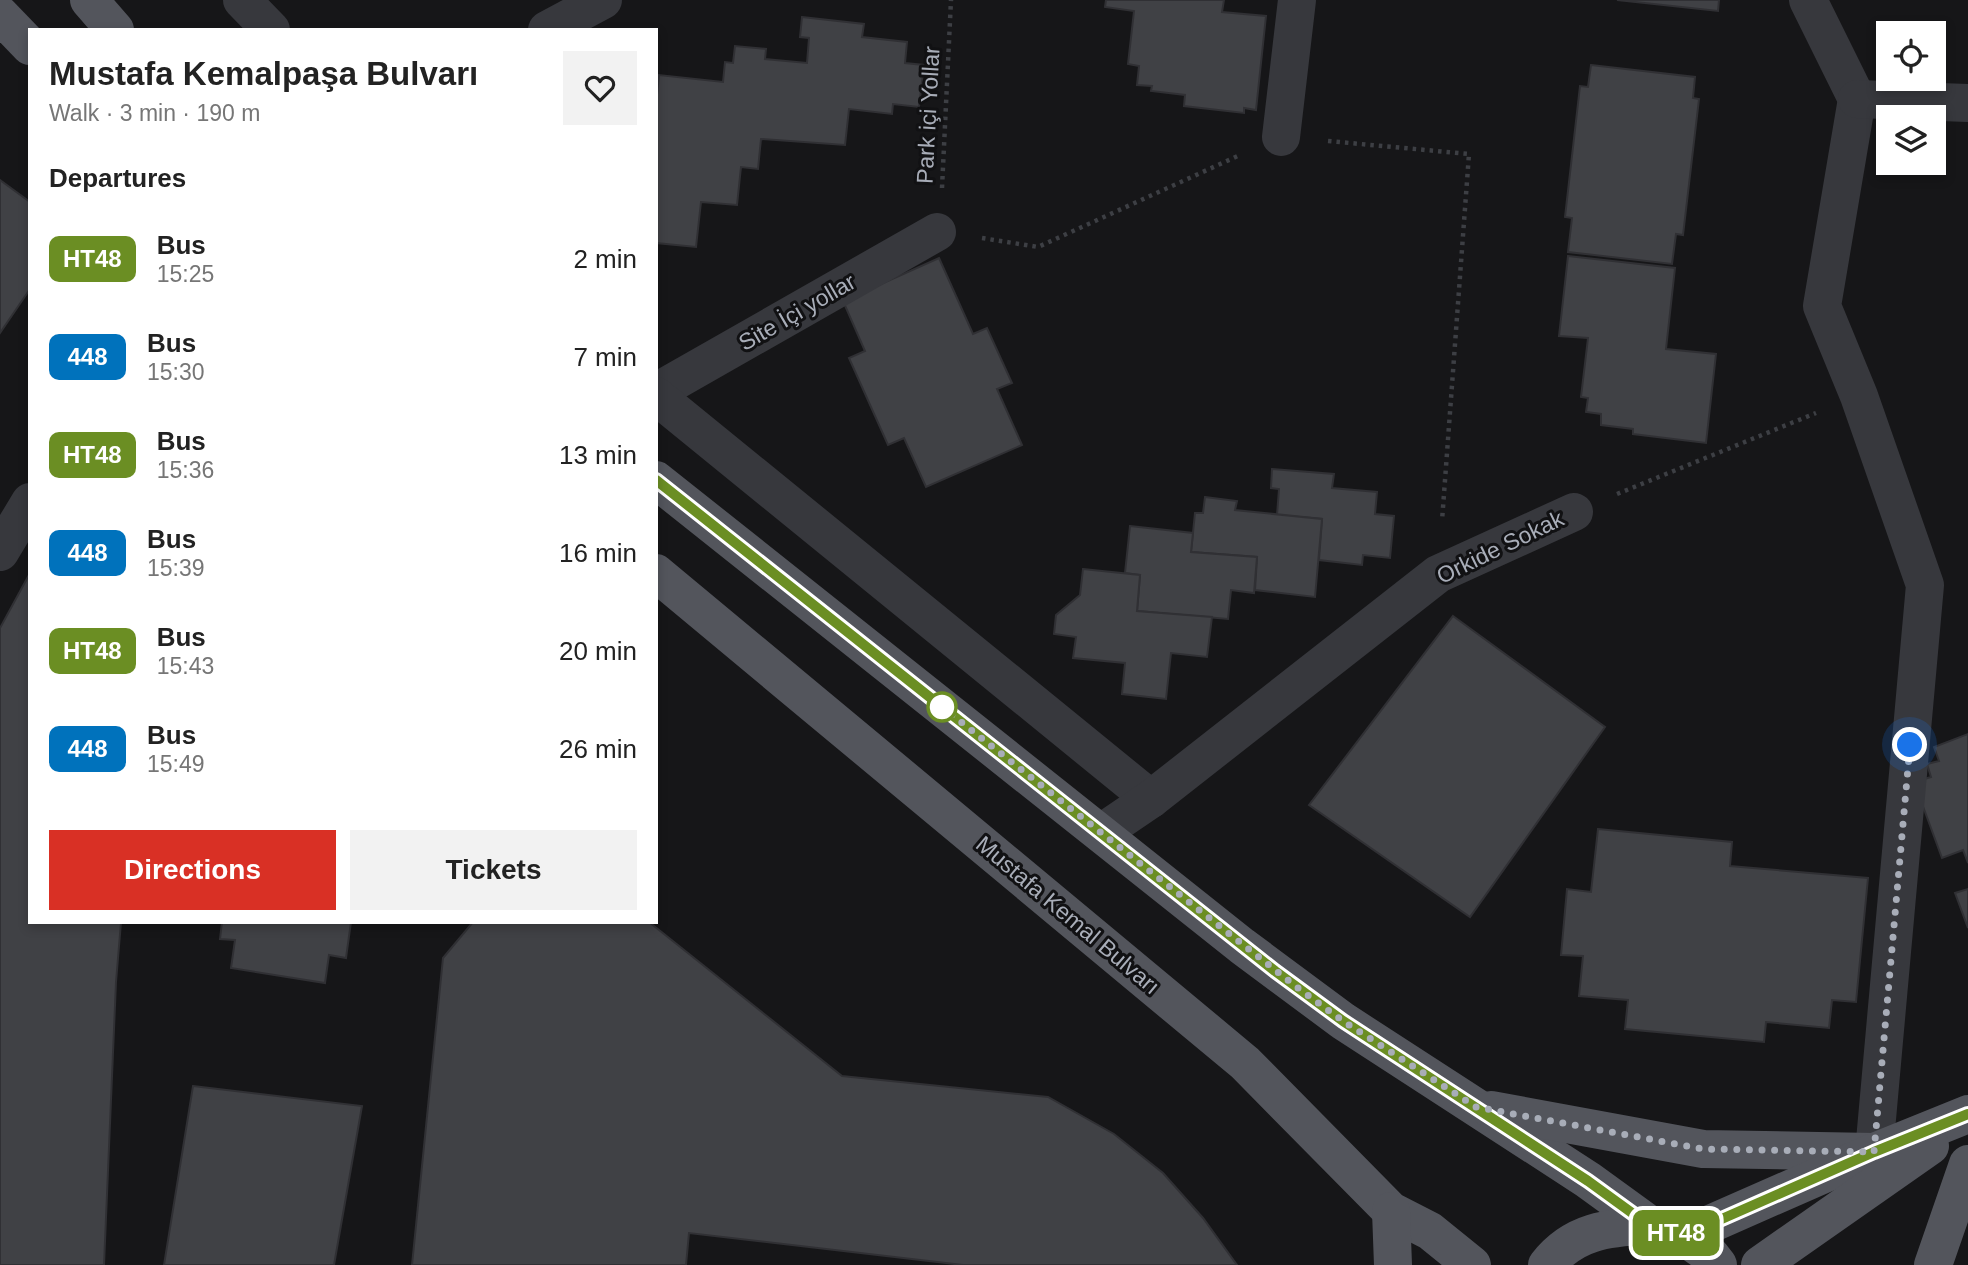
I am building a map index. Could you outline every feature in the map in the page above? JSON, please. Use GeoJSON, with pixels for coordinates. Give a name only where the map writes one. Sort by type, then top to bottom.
{"type":"FeatureCollection","features":[{"type":"Feature","properties":{"kind":"main road"},"geometry":{"type":"LineString","coordinates":[[89,0],[112,28]]}},
{"type":"Feature","properties":{"kind":"main road"},"geometry":{"type":"LineString","coordinates":[[0,15],[28,44]]}},
{"type":"Feature","properties":{"kind":"main road"},"geometry":{"type":"LineString","coordinates":[[658,482],[1242,946],[1343,1021],[1588,1181],[1711,1256],[1718,1265]]}},
{"type":"Feature","properties":{"kind":"main road","name":"Mustafa Kemal Bulvarı"},"geometry":{"type":"LineString","coordinates":[[658,575],[1245,1063],[1391,1211],[1430,1231],[1472,1265]]}},
{"type":"Feature","properties":{"kind":"main road"},"geometry":{"type":"LineString","coordinates":[[1476,1107],[1703,1149],[1874,1152]]}},
{"type":"Feature","properties":{"kind":"main road"},"geometry":{"type":"LineString","coordinates":[[1547,1265],[1555,1255],[1583,1235],[1612,1228],[1667,1231],[1968,1114]]}},
{"type":"Feature","properties":{"kind":"main road"},"geometry":{"type":"LineString","coordinates":[[1760,1265],[1968,1120]]}},
{"type":"Feature","properties":{"kind":"main road"},"geometry":{"type":"LineString","coordinates":[[1933,1265],[1968,1164]]}},
{"type":"Feature","properties":{"kind":"main road"},"geometry":{"type":"LineString","coordinates":[[1391,1211],[1393,1265]]}},
{"type":"Feature","properties":{"kind":"street"},"geometry":{"type":"LineString","coordinates":[[242,0],[269,28]]}},
{"type":"Feature","properties":{"kind":"street"},"geometry":{"type":"LineString","coordinates":[[551,28],[603,0]]}},
{"type":"Feature","properties":{"kind":"street"},"geometry":{"type":"LineString","coordinates":[[1281,137],[1297,0]]}},
{"type":"Feature","properties":{"kind":"street"},"geometry":{"type":"LineString","coordinates":[[1808,0],[1857,99],[1822,306],[1858,396],[1925,585],[1874,1152]]}},
{"type":"Feature","properties":{"kind":"street"},"geometry":{"type":"LineString","coordinates":[[1857,99],[1968,103]]}},
{"type":"Feature","properties":{"kind":"street","name":"Site İçi yollar"},"geometry":{"type":"LineString","coordinates":[[658,393],[937,232]]}},
{"type":"Feature","properties":{"kind":"street"},"geometry":{"type":"LineString","coordinates":[[658,396],[1152,799]]}},
{"type":"Feature","properties":{"kind":"street"},"geometry":{"type":"LineString","coordinates":[[0,552],[28,505]]}},
{"type":"Feature","properties":{"kind":"street","name":"Orkide Sokak"},"geometry":{"type":"LineString","coordinates":[[1101,833],[1152,799],[1438,573],[1574,512]]}},
{"type":"Feature","properties":{"kind":"path","name":"Park içi Yollar"},"geometry":{"type":"LineString","coordinates":[[937,232],[941,208],[951,0]]}},
{"type":"Feature","properties":{"kind":"path"},"geometry":{"type":"LineString","coordinates":[[937,232],[1038,247],[1281,137],[1469,153],[1438,573]]}},
{"type":"Feature","properties":{"kind":"path","name":"Orkide Sokak"},"geometry":{"type":"LineString","coordinates":[[1574,512],[1858,396]]}},
{"type":"Feature","properties":{"kind":"building"},"geometry":{"type":"Polygon","coordinates":[[[1106,0],[1224,0],[1222,12],[1266,16],[1256,110],[1244,108],[1244,113],[1184,106],[1185,95],[1151,91],[1152,86],[1137,85],[1139,66],[1128,64],[1134,11],[1105,7],[1106,0]]]}},
{"type":"Feature","properties":{"kind":"building"},"geometry":{"type":"Polygon","coordinates":[[[1617,0],[1719,0],[1718,11],[1617,0]]]}},
{"type":"Feature","properties":{"kind":"building"},"geometry":{"type":"Polygon","coordinates":[[[802,17],[864,24],[862,37],[907,42],[905,63],[924,65],[919,107],[893,104],[892,114],[849,109],[845,145],[761,139],[758,169],[741,167],[737,205],[701,202],[696,247],[658,243],[659,75],[723,82],[725,62],[733,63],[735,46],[766,49],[765,59],[807,63],[809,38],[800,37],[802,17]]]}},
{"type":"Feature","properties":{"kind":"building"},"geometry":{"type":"Polygon","coordinates":[[[1591,65],[1695,77],[1693,98],[1699,99],[1683,235],[1676,234],[1672,264],[1568,252],[1572,218],[1565,217],[1580,86],[1588,87],[1591,65]]]}},
{"type":"Feature","properties":{"kind":"building"},"geometry":{"type":"Polygon","coordinates":[[[0,180],[28,201],[28,292],[0,333],[0,180]]]}},
{"type":"Feature","properties":{"kind":"building"},"geometry":{"type":"Polygon","coordinates":[[[1568,256],[1675,268],[1666,349],[1716,354],[1706,443],[1633,434],[1633,429],[1601,425],[1601,414],[1586,412],[1588,398],[1581,397],[1588,338],[1559,336],[1568,256]]]}},
{"type":"Feature","properties":{"kind":"building"},"geometry":{"type":"Polygon","coordinates":[[[939,258],[973,334],[987,328],[1012,383],[997,389],[1022,445],[926,487],[904,438],[888,445],[849,358],[865,351],[843,301],[939,258]]]}},
{"type":"Feature","properties":{"kind":"building"},"geometry":{"type":"Polygon","coordinates":[[[1272,469],[1334,474],[1332,488],[1377,492],[1375,514],[1394,516],[1390,558],[1363,555],[1362,565],[1319,560],[1322,519],[1277,515],[1279,489],[1271,488],[1272,469]]]}},
{"type":"Feature","properties":{"kind":"building"},"geometry":{"type":"Polygon","coordinates":[[[1205,497],[1237,501],[1235,510],[1322,519],[1315,597],[1255,590],[1257,557],[1191,552],[1195,513],[1203,513],[1205,497]]]}},
{"type":"Feature","properties":{"kind":"building"},"geometry":{"type":"Polygon","coordinates":[[[1130,526],[1193,533],[1191,552],[1257,557],[1254,593],[1231,590],[1228,619],[1137,611],[1140,575],[1125,573],[1130,526]]]}},
{"type":"Feature","properties":{"kind":"building"},"geometry":{"type":"Polygon","coordinates":[[[1083,569],[1140,575],[1137,611],[1212,617],[1207,657],[1171,653],[1166,699],[1122,694],[1125,663],[1073,658],[1076,637],[1054,634],[1056,615],[1080,595],[1083,569]]]}},
{"type":"Feature","properties":{"kind":"building"},"geometry":{"type":"Polygon","coordinates":[[[28,577],[28,924],[121,924],[104,1265],[0,1265],[0,628],[28,577]]]}},
{"type":"Feature","properties":{"kind":"building"},"geometry":{"type":"Polygon","coordinates":[[[1453,616],[1605,727],[1470,917],[1309,805],[1453,616]]]}},
{"type":"Feature","properties":{"kind":"building"},"geometry":{"type":"Polygon","coordinates":[[[1968,734],[1968,863],[1963,850],[1942,858],[1914,782],[1931,777],[1927,764],[1939,761],[1934,747],[1968,734]]]}},
{"type":"Feature","properties":{"kind":"building"},"geometry":{"type":"Polygon","coordinates":[[[1598,829],[1732,842],[1730,866],[1868,878],[1856,1002],[1832,1000],[1829,1028],[1766,1022],[1764,1042],[1625,1029],[1628,1000],[1579,996],[1583,956],[1561,955],[1567,889],[1591,892],[1598,829]]]}},
{"type":"Feature","properties":{"kind":"building"},"geometry":{"type":"Polygon","coordinates":[[[1968,889],[1968,928],[1955,893],[1968,889]]]}},
{"type":"Feature","properties":{"kind":"building"},"geometry":{"type":"Polygon","coordinates":[[[222,924],[351,924],[346,958],[329,955],[325,983],[231,968],[235,940],[220,939],[222,924]]]}},
{"type":"Feature","properties":{"kind":"building"},"geometry":{"type":"Polygon","coordinates":[[[471,924],[652,924],[842,1076],[1048,1097],[1114,1134],[1163,1173],[1203,1218],[1237,1265],[963,1265],[689,1233],[686,1265],[412,1265],[443,958],[471,924]]]}},
{"type":"Feature","properties":{"kind":"building"},"geometry":{"type":"Polygon","coordinates":[[[193,1086],[362,1106],[334,1265],[164,1265],[193,1086]]]}},
{"type":"Feature","properties":{"kind":"bus line","name":"HT48"},"geometry":{"type":"LineString","coordinates":[[658,482],[1275,971],[1343,1021],[1588,1181],[1650,1226],[1683,1236],[1968,1114]]}},
{"type":"Feature","properties":{"kind":"route"},"geometry":{"type":"LineString","coordinates":[[942,707],[1298,988],[1343,1021],[1476,1107],[1703,1149],[1874,1152],[1910,745]]}}]}
